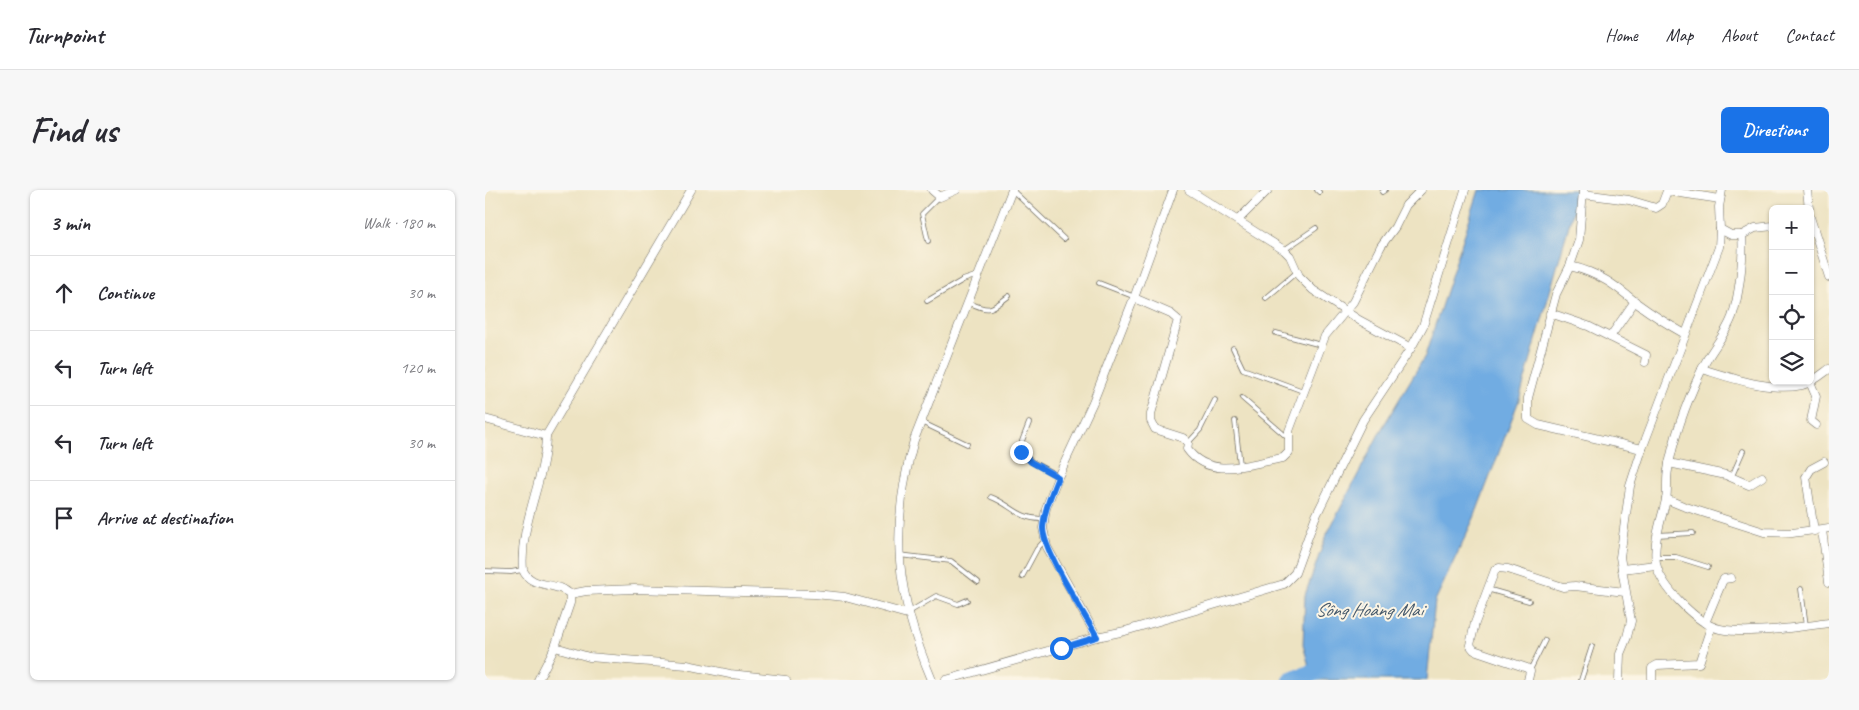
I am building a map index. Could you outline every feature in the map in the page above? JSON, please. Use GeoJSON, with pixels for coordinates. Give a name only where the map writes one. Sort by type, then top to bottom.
{"type":"FeatureCollection","features":[{"type":"Feature","properties":{"kind":"street"},"geometry":{"type":"LineString","coordinates":[[691,190],[547,436],[546,451],[525,536],[523,570],[533,582],[558,586],[570,594],[585,591],[634,589],[814,594],[845,597],[907,613]]}},
{"type":"Feature","properties":{"kind":"street"},"geometry":{"type":"LineString","coordinates":[[932,190],[940,197],[956,190]]}},
{"type":"Feature","properties":{"kind":"street"},"geometry":{"type":"LineString","coordinates":[[932,680],[907,613],[899,555],[902,483],[921,422],[1012,190]]}},
{"type":"Feature","properties":{"kind":"street"},"geometry":{"type":"LineString","coordinates":[[1097,637],[1055,562],[1045,540],[1044,519],[1058,477],[1093,402],[1135,298],[1173,190]]}},
{"type":"Feature","properties":{"kind":"street"},"geometry":{"type":"LineString","coordinates":[[1189,190],[1284,250],[1290,256],[1297,272],[1313,290],[1345,311],[1411,348]]}},
{"type":"Feature","properties":{"kind":"street"},"geometry":{"type":"LineString","coordinates":[[1238,220],[1268,190]]}},
{"type":"Feature","properties":{"kind":"street"},"geometry":{"type":"LineString","coordinates":[[1135,298],[1171,314],[1178,320],[1164,361],[1151,421],[1155,429],[1183,438],[1188,443],[1190,452],[1207,464],[1219,469],[1283,458],[1289,452],[1288,438],[1303,391],[1325,336],[1356,296],[1373,260],[1395,227],[1406,205],[1421,190]]}},
{"type":"Feature","properties":{"kind":"street"},"geometry":{"type":"LineString","coordinates":[[946,680],[1097,637],[1125,631],[1284,584],[1295,573],[1315,518],[1363,420],[1411,348],[1423,326],[1465,190]]}},
{"type":"Feature","properties":{"kind":"street"},"geometry":{"type":"LineString","coordinates":[[1619,680],[1620,654],[1631,621],[1620,557],[1630,486],[1642,449],[1719,247],[1720,199],[1722,190]]}},
{"type":"Feature","properties":{"kind":"street"},"geometry":{"type":"LineString","coordinates":[[1807,190],[1809,205]]}},
{"type":"Feature","properties":{"kind":"street"},"geometry":{"type":"LineString","coordinates":[[1642,449],[1538,426],[1529,419],[1528,398],[1556,294],[1570,266],[1580,234],[1583,192],[1629,200],[1656,208],[1662,204],[1667,191],[1720,199]]}},
{"type":"Feature","properties":{"kind":"street"},"geometry":{"type":"LineString","coordinates":[[1720,229],[1731,235],[1742,235],[1755,228],[1769,226]]}},
{"type":"Feature","properties":{"kind":"street"},"geometry":{"type":"LineString","coordinates":[[1814,231],[1829,277]]}},
{"type":"Feature","properties":{"kind":"street"},"geometry":{"type":"LineString","coordinates":[[1742,235],[1743,250],[1732,317],[1702,369],[1679,425],[1669,463],[1666,498],[1657,534],[1656,561],[1669,587],[1698,619],[1708,625],[1732,631],[1829,623]]}},
{"type":"Feature","properties":{"kind":"street"},"geometry":{"type":"LineString","coordinates":[[1570,266],[1581,268],[1620,288],[1685,334]]}},
{"type":"Feature","properties":{"kind":"street"},"geometry":{"type":"LineString","coordinates":[[1610,337],[1635,300]]}},
{"type":"Feature","properties":{"kind":"street"},"geometry":{"type":"LineString","coordinates":[[1551,313],[1588,326],[1643,353],[1647,358],[1645,362]]}},
{"type":"Feature","properties":{"kind":"street"},"geometry":{"type":"LineString","coordinates":[[1702,369],[1749,382],[1769,385]]}},
{"type":"Feature","properties":{"kind":"street"},"geometry":{"type":"LineString","coordinates":[[1814,379],[1829,369]]}},
{"type":"Feature","properties":{"kind":"street"},"geometry":{"type":"LineString","coordinates":[[1771,385],[1800,385]]}},
{"type":"Feature","properties":{"kind":"street"},"geometry":{"type":"LineString","coordinates":[[1811,385],[1816,396],[1811,421],[1816,426]]}},
{"type":"Feature","properties":{"kind":"street"},"geometry":{"type":"LineString","coordinates":[[485,419],[547,436]]}},
{"type":"Feature","properties":{"kind":"street"},"geometry":{"type":"LineString","coordinates":[[1824,462],[1811,470],[1806,477],[1821,530],[1829,582]]}},
{"type":"Feature","properties":{"kind":"street"},"geometry":{"type":"LineString","coordinates":[[1669,463],[1731,477],[1749,486],[1762,477]]}},
{"type":"Feature","properties":{"kind":"street"},"geometry":{"type":"LineString","coordinates":[[1666,498],[1755,530],[1782,533],[1821,530]]}},
{"type":"Feature","properties":{"kind":"street"},"geometry":{"type":"LineString","coordinates":[[1622,569],[1656,561]]}},
{"type":"Feature","properties":{"kind":"street"},"geometry":{"type":"LineString","coordinates":[[1528,680],[1530,670],[1471,648],[1470,639],[1492,574],[1499,568],[1563,587],[1575,586],[1625,592]]}},
{"type":"Feature","properties":{"kind":"street"},"geometry":{"type":"LineString","coordinates":[[1652,680],[1652,668],[1657,665],[1699,663],[1708,625],[1722,582],[1724,579],[1731,578]]}},
{"type":"Feature","properties":{"kind":"street"},"geometry":{"type":"LineString","coordinates":[[538,680],[555,647],[570,602],[570,594]]}},
{"type":"Feature","properties":{"kind":"street"},"geometry":{"type":"LineString","coordinates":[[555,647],[589,657],[687,665],[730,674],[785,680]]}},
{"type":"Feature","properties":{"kind":"lane"},"geometry":{"type":"LineString","coordinates":[[1012,190],[1064,239]]}},
{"type":"Feature","properties":{"kind":"lane"},"geometry":{"type":"LineString","coordinates":[[928,241],[922,214],[940,197]]}},
{"type":"Feature","properties":{"kind":"lane"},"geometry":{"type":"LineString","coordinates":[[1284,250],[1316,228]]}},
{"type":"Feature","properties":{"kind":"lane"},"geometry":{"type":"LineString","coordinates":[[1266,298],[1297,272]]}},
{"type":"Feature","properties":{"kind":"lane"},"geometry":{"type":"LineString","coordinates":[[927,301],[969,276],[980,274]]}},
{"type":"Feature","properties":{"kind":"lane"},"geometry":{"type":"LineString","coordinates":[[1099,283],[1135,298]]}},
{"type":"Feature","properties":{"kind":"lane"},"geometry":{"type":"LineString","coordinates":[[969,303],[988,310],[1009,296]]}},
{"type":"Feature","properties":{"kind":"lane"},"geometry":{"type":"LineString","coordinates":[[1276,333],[1321,345]]}},
{"type":"Feature","properties":{"kind":"lane"},"geometry":{"type":"LineString","coordinates":[[1233,348],[1243,369],[1303,391]]}},
{"type":"Feature","properties":{"kind":"lane"},"geometry":{"type":"LineString","coordinates":[[1242,398],[1288,438]]}},
{"type":"Feature","properties":{"kind":"lane"},"geometry":{"type":"LineString","coordinates":[[1188,443],[1200,430],[1215,400]]}},
{"type":"Feature","properties":{"kind":"lane"},"geometry":{"type":"LineString","coordinates":[[1235,420],[1241,465]]}},
{"type":"Feature","properties":{"kind":"lane"},"geometry":{"type":"LineString","coordinates":[[921,422],[967,444]]}},
{"type":"Feature","properties":{"kind":"lane"},"geometry":{"type":"LineString","coordinates":[[1029,422],[1022,441],[1021,452],[1031,462],[1058,477]]}},
{"type":"Feature","properties":{"kind":"lane"},"geometry":{"type":"LineString","coordinates":[[1731,477],[1743,451]]}},
{"type":"Feature","properties":{"kind":"lane"},"geometry":{"type":"LineString","coordinates":[[991,497],[1005,504],[1021,516],[1044,519]]}},
{"type":"Feature","properties":{"kind":"lane"},"geometry":{"type":"LineString","coordinates":[[1657,534],[1693,533]]}},
{"type":"Feature","properties":{"kind":"lane"},"geometry":{"type":"LineString","coordinates":[[1022,577],[1037,549],[1045,540]]}},
{"type":"Feature","properties":{"kind":"lane"},"geometry":{"type":"LineString","coordinates":[[899,555],[951,561],[978,582]]}},
{"type":"Feature","properties":{"kind":"lane"},"geometry":{"type":"LineString","coordinates":[[1656,561],[1676,557],[1709,567]]}},
{"type":"Feature","properties":{"kind":"lane"},"geometry":{"type":"LineString","coordinates":[[485,571],[511,572],[523,570]]}},
{"type":"Feature","properties":{"kind":"lane"},"geometry":{"type":"LineString","coordinates":[[1487,589],[1529,601]]}},
{"type":"Feature","properties":{"kind":"lane"},"geometry":{"type":"LineString","coordinates":[[1801,589],[1805,626]]}},
{"type":"Feature","properties":{"kind":"lane"},"geometry":{"type":"LineString","coordinates":[[907,613],[936,596],[958,604],[967,600]]}},
{"type":"Feature","properties":{"kind":"lane"},"geometry":{"type":"LineString","coordinates":[[1530,670],[1545,640]]}},
{"type":"Feature","properties":{"kind":"lane"},"geometry":{"type":"LineString","coordinates":[[1581,680],[1592,646]]}},
{"type":"Feature","properties":{"kind":"water","name":"Sông Hoàng Mai"},"geometry":{"type":"Polygon","coordinates":[[[1479,190],[1579,190],[1519,400],[1474,518],[1435,601],[1427,680],[1313,680],[1303,645],[1305,595],[1326,536],[1381,430],[1425,356],[1479,190]]]}},
{"type":"Feature","properties":{"kind":"waterway"},"geometry":{"type":"LineString","coordinates":[[1291,680],[1334,666]]}},
{"type":"Feature","properties":{"kind":"route"},"geometry":{"type":"LineString","coordinates":[[1021,452],[1031,462],[1058,477],[1046,508],[1043,528],[1044,537],[1047,547],[1097,637],[1061,648]]}}]}
